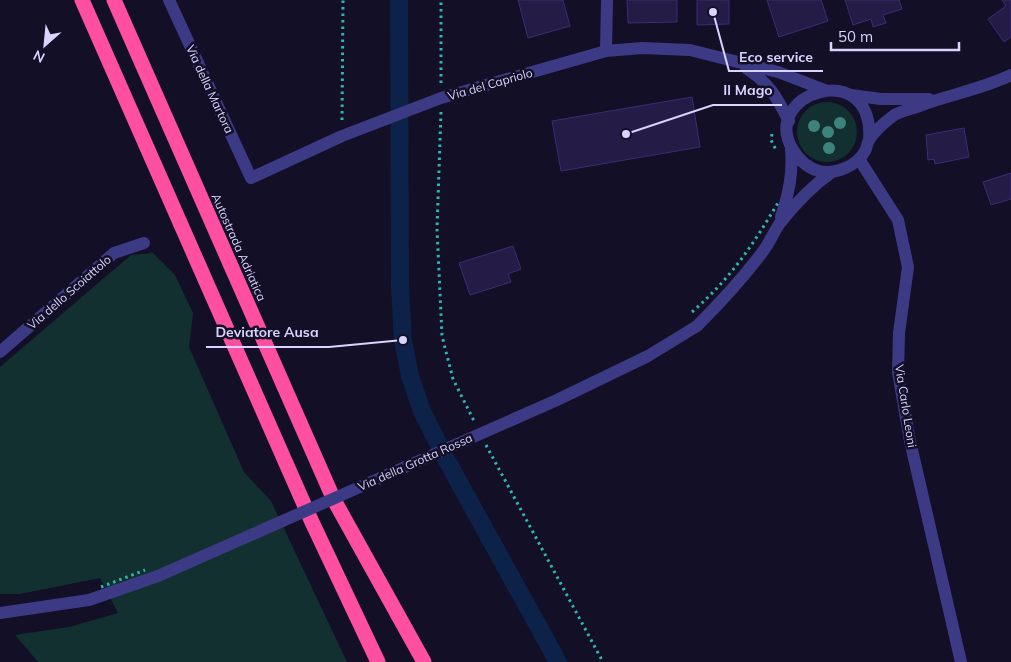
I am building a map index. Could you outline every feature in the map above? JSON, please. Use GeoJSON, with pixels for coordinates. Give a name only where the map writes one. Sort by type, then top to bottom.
{"type":"FeatureCollection","features":[{"type":"Feature","properties":{"kind":"highway"},"geometry":{"type":"LineString","coordinates":[[82,0],[308,512],[378,662]]}},
{"type":"Feature","properties":{"kind":"highway","name":"Autostrada Adriatica"},"geometry":{"type":"LineString","coordinates":[[114,0],[334,500],[424,662]]}},
{"type":"Feature","properties":{"kind":"street","name":"Via della Martora"},"geometry":{"type":"LineString","coordinates":[[169,0],[251,178]]}},
{"type":"Feature","properties":{"kind":"street"},"geometry":{"type":"LineString","coordinates":[[606,51],[607,0]]}},
{"type":"Feature","properties":{"kind":"street","name":"Via del Capriolo"},"geometry":{"type":"LineString","coordinates":[[251,178],[342,136],[436,100],[606,51],[642,48],[690,50],[778,72],[825,90]]}},
{"type":"Feature","properties":{"kind":"street","name":"Via del Capriolo"},"geometry":{"type":"LineString","coordinates":[[740,64],[763,79],[774,92],[788,121]]}},
{"type":"Feature","properties":{"kind":"street"},"geometry":{"type":"LineString","coordinates":[[869,140],[894,116],[937,99],[988,86],[1011,75]]}},
{"type":"Feature","properties":{"kind":"street"},"geometry":{"type":"LineString","coordinates":[[851,95],[867,115],[870,128],[869,140],[864,152],[859,159],[844,169],[832,172],[819,171],[807,166],[797,157],[790,146],[788,121],[793,109],[812,93],[825,90],[881,99],[937,99]]}},
{"type":"Feature","properties":{"kind":"street","name":"Via della Grotta Rossa"},"geometry":{"type":"LineString","coordinates":[[779,224],[789,192],[792,168],[790,146]]}},
{"type":"Feature","properties":{"kind":"street","name":"Via Carlo Leoni"},"geometry":{"type":"LineString","coordinates":[[859,159],[898,220],[908,267],[899,333],[898,372],[910,441],[961,662]]}},
{"type":"Feature","properties":{"kind":"street","name":"Via della Grotta Rossa"},"geometry":{"type":"LineString","coordinates":[[0,613],[89,600],[557,400],[648,356],[698,326],[743,276],[764,249],[779,224],[815,184],[832,172]]}},
{"type":"Feature","properties":{"kind":"street","name":"Via dello Scoiattolo"},"geometry":{"type":"LineString","coordinates":[[0,352],[114,253],[144,243]]}},
{"type":"Feature","properties":{"kind":"path"},"geometry":{"type":"LineString","coordinates":[[342,136],[343,0]]}},
{"type":"Feature","properties":{"kind":"path"},"geometry":{"type":"LineString","coordinates":[[441,0],[436,100],[441,136],[437,229],[442,336],[453,379],[474,424],[482,422]]}},
{"type":"Feature","properties":{"kind":"path"},"geometry":{"type":"LineString","coordinates":[[688,315],[727,278],[750,250],[779,201]]}},
{"type":"Feature","properties":{"kind":"path"},"geometry":{"type":"LineString","coordinates":[[484,440],[603,662]]}},
{"type":"Feature","properties":{"kind":"path"},"geometry":{"type":"LineString","coordinates":[[101,587],[156,571]]}},
{"type":"Feature","properties":{"kind":"green space"},"geometry":{"type":"Polygon","coordinates":[[[821,102],[833,102],[849,110],[855,120],[857,132],[855,144],[849,154],[833,162],[821,162],[805,154],[797,138],[797,126],[805,110],[821,102]]]}},
{"type":"Feature","properties":{"kind":"green space"},"geometry":{"type":"Polygon","coordinates":[[[153,253],[175,275],[193,313],[189,347],[244,472],[271,501],[347,662],[38,662],[15,635],[69,627],[118,613],[100,578],[20,594],[0,594],[0,367],[131,255],[153,253]]]}},
{"type":"Feature","properties":{"kind":"building"},"geometry":{"type":"Polygon","coordinates":[[[518,0],[563,0],[570,26],[528,38],[518,0]]]}},
{"type":"Feature","properties":{"kind":"building"},"geometry":{"type":"Polygon","coordinates":[[[627,0],[677,0],[677,22],[628,23],[627,0]]]}},
{"type":"Feature","properties":{"kind":"building"},"geometry":{"type":"Polygon","coordinates":[[[697,0],[729,0],[729,24],[697,25],[697,0]]]}},
{"type":"Feature","properties":{"kind":"building"},"geometry":{"type":"Polygon","coordinates":[[[767,0],[821,0],[828,21],[779,37],[767,0]]]}},
{"type":"Feature","properties":{"kind":"building"},"geometry":{"type":"Polygon","coordinates":[[[845,0],[899,0],[902,9],[883,15],[886,23],[873,27],[871,19],[853,25],[845,0]]]}},
{"type":"Feature","properties":{"kind":"building"},"geometry":{"type":"Polygon","coordinates":[[[1002,0],[1011,0],[1011,37],[1004,42],[988,19],[1006,6],[1002,0]]]}},
{"type":"Feature","properties":{"kind":"building"},"geometry":{"type":"Polygon","coordinates":[[[692,97],[700,147],[561,171],[552,121],[692,97]]]}},
{"type":"Feature","properties":{"kind":"building"},"geometry":{"type":"Polygon","coordinates":[[[964,128],[969,157],[935,164],[934,159],[928,160],[926,135],[964,128]]]}},
{"type":"Feature","properties":{"kind":"building"},"geometry":{"type":"Polygon","coordinates":[[[1011,173],[1011,199],[991,205],[983,182],[1011,173]]]}},
{"type":"Feature","properties":{"kind":"building"},"geometry":{"type":"Polygon","coordinates":[[[513,246],[521,269],[508,274],[511,282],[470,295],[459,263],[513,246]]]}},
{"type":"Feature","properties":{"kind":"waterway"},"geometry":{"type":"LineString","coordinates":[[399,0],[400,287],[403,340],[410,376],[422,411],[446,459],[558,662]]}},
{"type":"Feature","properties":{"kind":"place","name":"Eco service"},"geometry":{"type":"Point","coordinates":[713,12]}},
{"type":"Feature","properties":{"kind":"place","name":"Il Mago"},"geometry":{"type":"Point","coordinates":[626,134]}},
{"type":"Feature","properties":{"kind":"place","name":"Deviatore Ausa"},"geometry":{"type":"Point","coordinates":[403,340]}}]}
